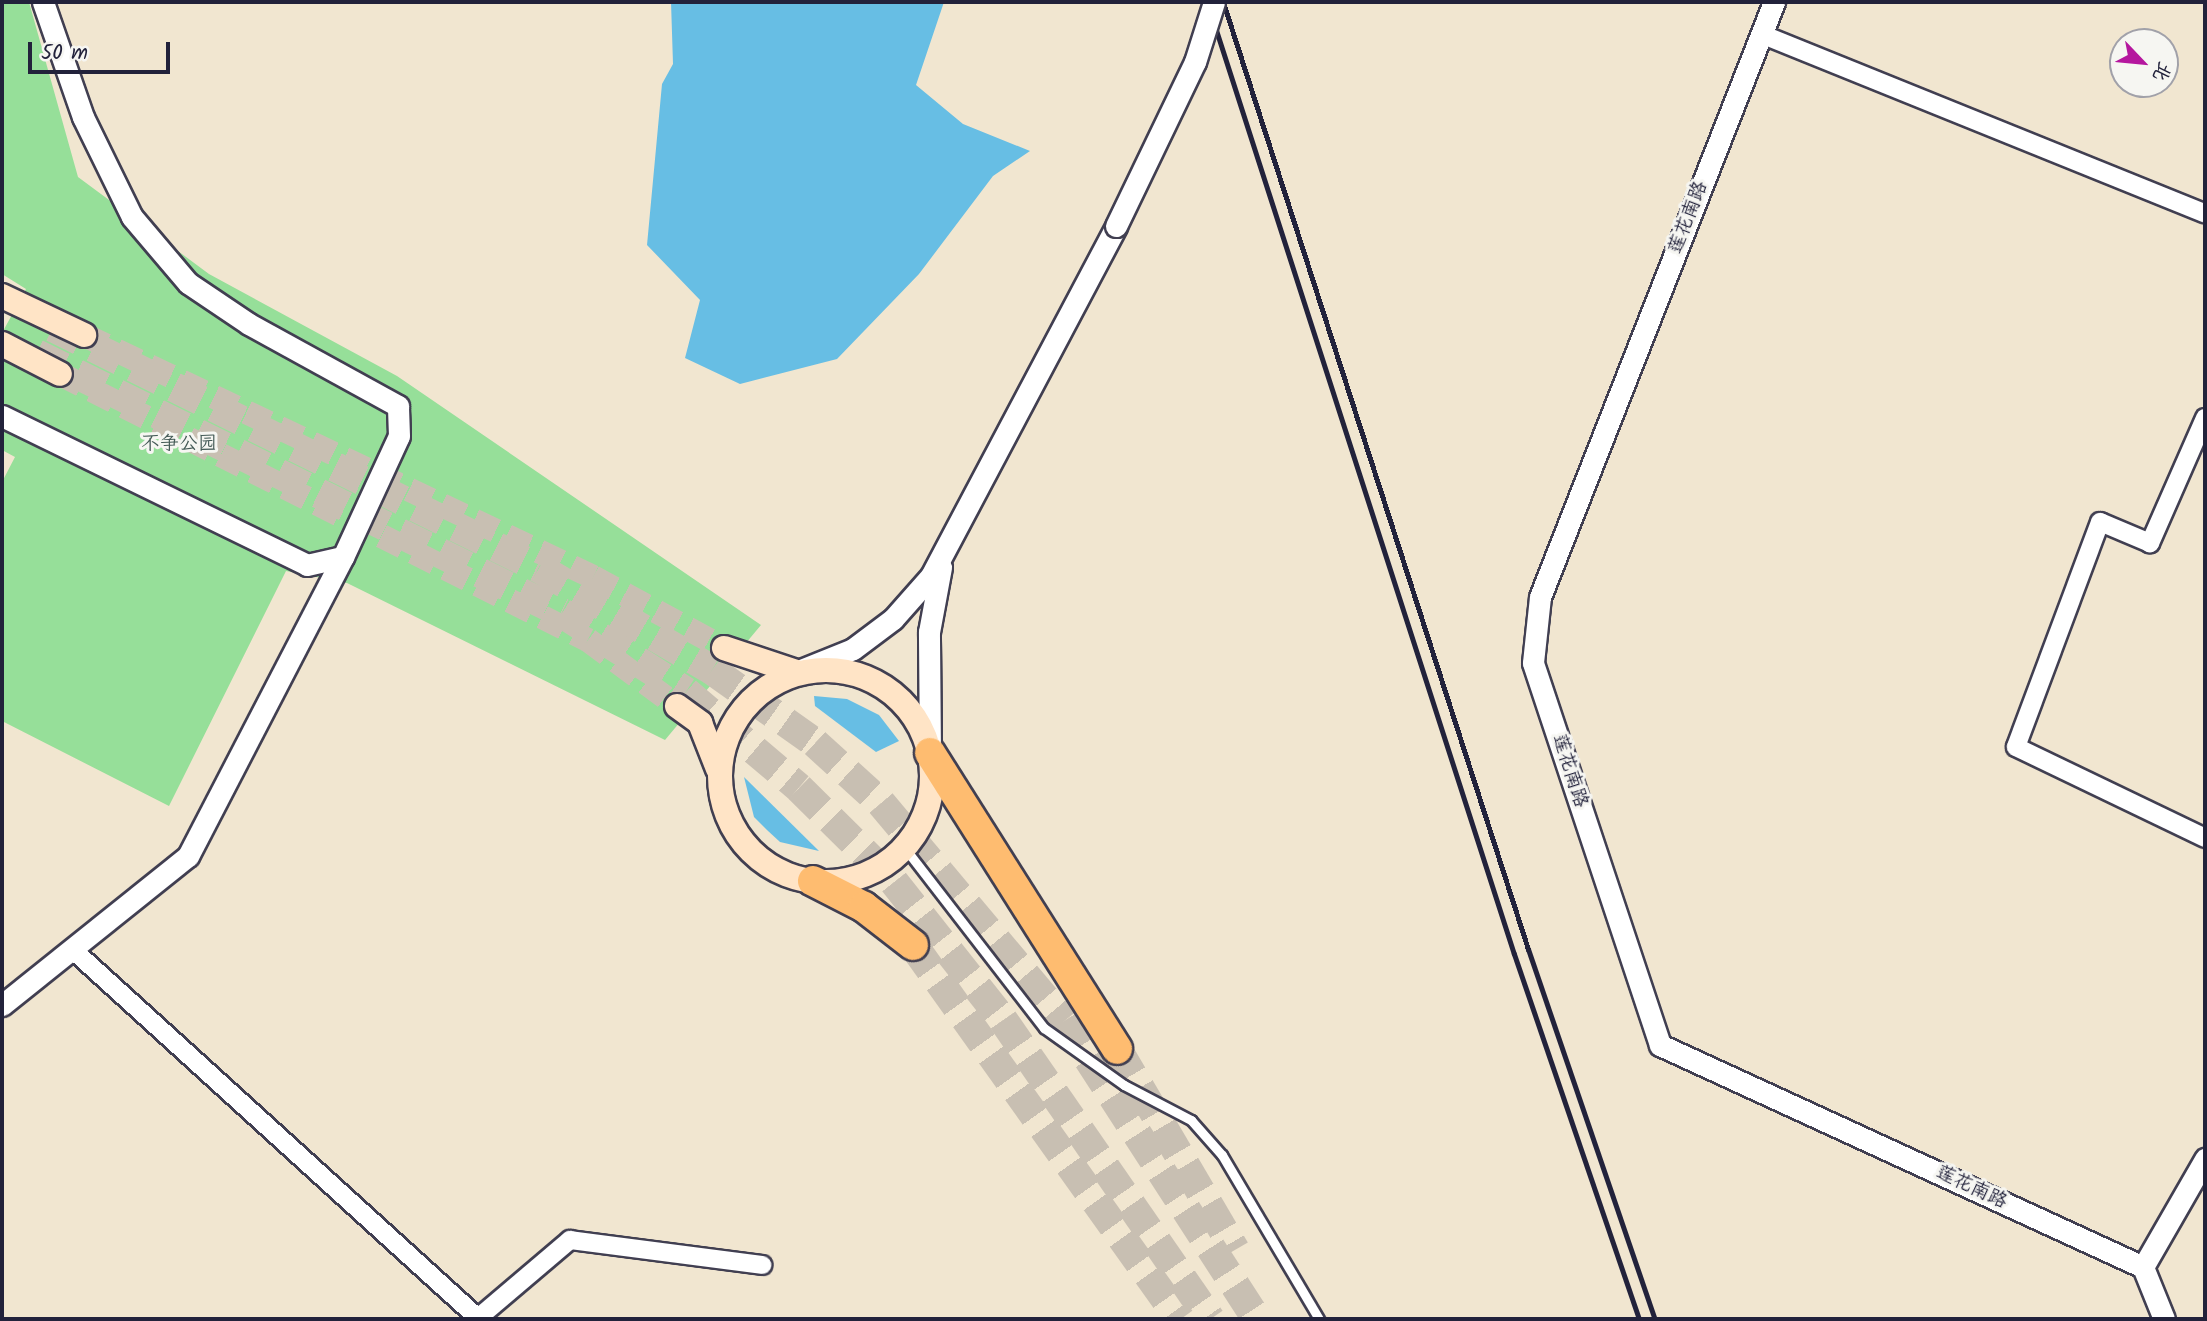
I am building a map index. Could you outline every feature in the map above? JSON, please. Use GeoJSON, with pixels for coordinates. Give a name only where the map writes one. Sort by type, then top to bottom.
{"type":"FeatureCollection","features":[{"type":"Feature","properties":{"kind":"highway"},"geometry":{"type":"LineString","coordinates":[[930,753],[1118,1049]]}},
{"type":"Feature","properties":{"kind":"highway"},"geometry":{"type":"LineString","coordinates":[[813,881],[864,907],[913,945]]}},
{"type":"Feature","properties":{"kind":"main road"},"geometry":{"type":"LineString","coordinates":[[2,296],[84,335]]}},
{"type":"Feature","properties":{"kind":"main road"},"geometry":{"type":"LineString","coordinates":[[2,344],[60,374]]}},
{"type":"Feature","properties":{"kind":"main road"},"geometry":{"type":"LineString","coordinates":[[677,706],[700,723],[718,771],[729,821],[750,851],[785,874],[813,881],[867,874],[904,847],[926,813],[930,753],[916,718],[891,691],[838,669],[796,672],[765,667],[724,648]]}},
{"type":"Feature","properties":{"kind":"main road"},"geometry":{"type":"LineString","coordinates":[[718,771],[726,737],[745,707],[796,672]]}},
{"type":"Feature","properties":{"kind":"street"},"geometry":{"type":"LineString","coordinates":[[2,1005],[188,856],[343,557],[399,436],[398,407],[363,382],[248,324],[188,283],[132,217],[83,117],[43,2]]}},
{"type":"Feature","properties":{"kind":"street"},"geometry":{"type":"LineString","coordinates":[[796,672],[827,664],[893,619],[944,555],[1116,226],[1195,62],[1214,2]]}},
{"type":"Feature","properties":{"kind":"street","name":"莲花南路"},"geometry":{"type":"LineString","coordinates":[[1774,2],[1540,597],[1533,663],[1660,1045],[2143,1268]]}},
{"type":"Feature","properties":{"kind":"street"},"geometry":{"type":"LineString","coordinates":[[1761,34],[2205,213]]}},
{"type":"Feature","properties":{"kind":"street"},"geometry":{"type":"LineString","coordinates":[[2,416],[307,565],[343,557]]}},
{"type":"Feature","properties":{"kind":"street"},"geometry":{"type":"LineString","coordinates":[[2205,418],[2150,543],[2100,522],[2016,747],[2205,838]]}},
{"type":"Feature","properties":{"kind":"street"},"geometry":{"type":"LineString","coordinates":[[930,753],[929,632],[944,555]]}},
{"type":"Feature","properties":{"kind":"street"},"geometry":{"type":"LineString","coordinates":[[72,949],[478,1318],[570,1240],[762,1265]]}},
{"type":"Feature","properties":{"kind":"street"},"geometry":{"type":"LineString","coordinates":[[2164,1319],[2143,1268],[2205,1159]]}},
{"type":"Feature","properties":{"kind":"lane"},"geometry":{"type":"LineString","coordinates":[[904,847],[1044,1028],[1124,1085],[1191,1120],[1222,1155],[1319,1319]]}},
{"type":"Feature","properties":{"kind":"green space","name":"不争公园"},"geometry":{"type":"Polygon","coordinates":[[[2,2],[29,2],[78,177],[209,274],[397,376],[761,625],[665,740],[347,583],[286,571],[169,806],[2,721],[2,482],[15,457],[2,450],[2,333],[26,289],[2,274],[2,2]]]}},
{"type":"Feature","properties":{"kind":"water"},"geometry":{"type":"Polygon","coordinates":[[[671,2],[944,2],[916,85],[963,124],[1030,151],[993,176],[919,274],[837,359],[740,384],[685,358],[700,300],[647,245],[662,84],[673,64],[671,2]]]}},
{"type":"Feature","properties":{"kind":"water"},"geometry":{"type":"Polygon","coordinates":[[[814,696],[847,699],[879,715],[899,741],[876,752],[815,706],[814,696]]]}},
{"type":"Feature","properties":{"kind":"water"},"geometry":{"type":"Polygon","coordinates":[[[744,777],[819,851],[780,842],[767,830],[754,817],[744,777]]]}},
{"type":"Feature","properties":{"kind":"tunnel"},"geometry":{"type":"LineString","coordinates":[[53,327],[539,568],[712,670],[815,743],[881,803],[1064,1021],[1257,1319]]}},
{"type":"Feature","properties":{"kind":"tunnel"},"geometry":{"type":"LineString","coordinates":[[84,335],[593,577],[724,648]]}},
{"type":"Feature","properties":{"kind":"tunnel"},"geometry":{"type":"LineString","coordinates":[[36,354],[562,613],[686,692],[799,788],[894,882],[1003,1020],[1210,1319]]}},
{"type":"Feature","properties":{"kind":"tunnel"},"geometry":{"type":"LineString","coordinates":[[60,374],[588,640],[677,706]]}},
{"type":"Feature","properties":{"kind":"tunnel"},"geometry":{"type":"LineString","coordinates":[[913,945],[1180,1319]]}},
{"type":"Feature","properties":{"kind":"tunnel"},"geometry":{"type":"LineString","coordinates":[[1117,1049],[1235,1250]]}},
{"type":"Feature","properties":{"kind":"railway"},"geometry":{"type":"LineString","coordinates":[[1207,2],[1514,954],[1639,1319]]}},
{"type":"Feature","properties":{"kind":"railway"},"geometry":{"type":"LineString","coordinates":[[1223,2],[1528,949],[1655,1319]]}}]}
